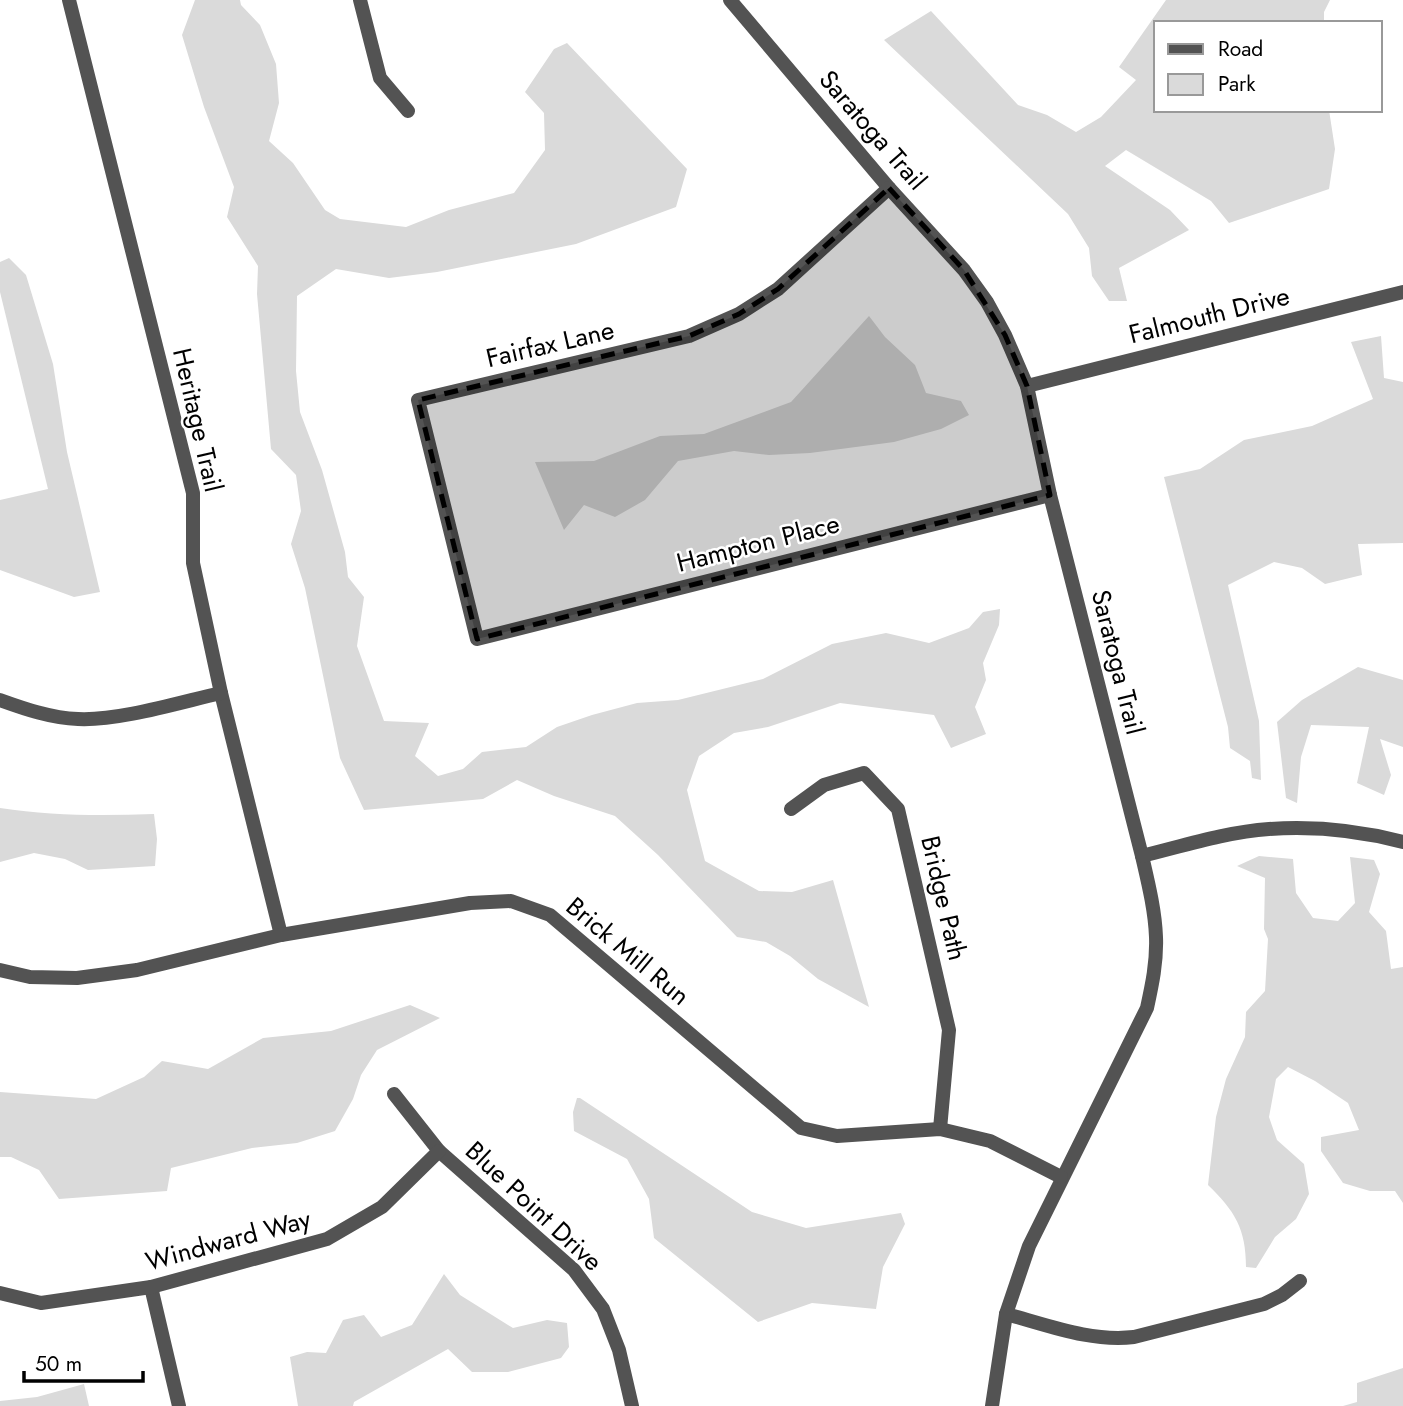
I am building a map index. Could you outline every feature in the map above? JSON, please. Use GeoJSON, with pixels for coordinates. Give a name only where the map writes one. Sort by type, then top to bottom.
{"type":"FeatureCollection","features":[{"type":"Feature","properties":{"kind":"street","name":"Heritage Trail"},"geometry":{"type":"LineString","coordinates":[[69,0],[192,492],[193,563],[221,693],[281,935]]}},
{"type":"Feature","properties":{"kind":"street"},"geometry":{"type":"LineString","coordinates":[[360,0],[380,78],[408,111]]}},
{"type":"Feature","properties":{"kind":"street","name":"Saratoga Trail"},"geometry":{"type":"LineString","coordinates":[[730,0],[889,188],[964,270],[987,302],[1005,335],[1027,386],[1050,495],[1142,856],[1156,937],[1155,972],[1147,1008],[1029,1246],[1006,1314],[992,1406]]}},
{"type":"Feature","properties":{"kind":"street","name":"Fairfax Lane"},"geometry":{"type":"LineString","coordinates":[[477,639],[418,400],[689,336],[739,314],[778,289],[889,188]]}},
{"type":"Feature","properties":{"kind":"street","name":"Falmouth Drive"},"geometry":{"type":"LineString","coordinates":[[1027,386],[1403,292]]}},
{"type":"Feature","properties":{"kind":"street","name":"Hampton Place"},"geometry":{"type":"LineString","coordinates":[[477,639],[1050,495]]}},
{"type":"Feature","properties":{"kind":"street"},"geometry":{"type":"LineString","coordinates":[[0,700],[29,711],[79,719],[126,714],[221,693]]}},
{"type":"Feature","properties":{"kind":"street","name":"Bridge Path"},"geometry":{"type":"LineString","coordinates":[[790,809],[824,785],[864,773],[898,809],[949,1030],[940,1129]]}},
{"type":"Feature","properties":{"kind":"street"},"geometry":{"type":"LineString","coordinates":[[1142,856],[1268,830],[1348,832],[1403,842]]}},
{"type":"Feature","properties":{"kind":"street","name":"Brick Mill Run"},"geometry":{"type":"LineString","coordinates":[[0,970],[30,977],[77,978],[136,970],[281,935],[470,903],[510,901],[550,915],[801,1128],[837,1136],[940,1129],[990,1141],[1061,1177]]}},
{"type":"Feature","properties":{"kind":"street","name":"Blue Point Drive"},"geometry":{"type":"LineString","coordinates":[[394,1094],[439,1151],[574,1270],[603,1309],[619,1350],[632,1406]]}},
{"type":"Feature","properties":{"kind":"street","name":"Windward Way"},"geometry":{"type":"LineString","coordinates":[[0,1293],[41,1303],[151,1287],[327,1239],[382,1208],[439,1151]]}},
{"type":"Feature","properties":{"kind":"street"},"geometry":{"type":"LineString","coordinates":[[1006,1314],[1092,1337],[1134,1337],[1264,1304],[1300,1281]]}},
{"type":"Feature","properties":{"kind":"street"},"geometry":{"type":"LineString","coordinates":[[151,1287],[178,1406]]}},
{"type":"Feature","properties":{"kind":"highlighted area"},"geometry":{"type":"Polygon","coordinates":[[[889,188],[964,270],[1005,335],[1027,386],[1050,495],[477,639],[418,400],[689,336],[739,314],[778,289],[889,188]]]}},
{"type":"Feature","properties":{"kind":"green space"},"geometry":{"type":"Polygon","coordinates":[[[195,0],[240,0],[241,5],[260,25],[276,64],[279,103],[269,141],[293,163],[325,210],[340,219],[406,227],[449,210],[514,193],[545,150],[544,113],[525,92],[554,49],[567,43],[687,169],[676,207],[576,244],[437,272],[389,278],[336,269],[297,296],[296,371],[300,412],[322,470],[345,552],[348,577],[364,597],[357,646],[384,721],[429,723],[415,756],[438,776],[463,769],[482,752],[526,747],[557,727],[592,715],[637,703],[678,700],[763,679],[832,644],[886,633],[929,643],[969,628],[983,612],[1000,609],[999,625],[983,663],[986,680],[975,707],[986,734],[951,748],[934,715],[840,703],[768,727],[734,733],[699,756],[687,790],[705,861],[759,891],[792,892],[833,880],[869,1007],[818,979],[790,956],[766,942],[737,937],[658,855],[615,816],[554,796],[517,780],[483,799],[364,810],[340,758],[305,588],[291,544],[301,511],[296,475],[271,449],[257,294],[258,266],[227,217],[234,187],[204,107],[182,35],[195,0]]]}},
{"type":"Feature","properties":{"kind":"green space"},"geometry":{"type":"Polygon","coordinates":[[[1166,0],[1330,0],[1324,12],[1324,21],[1154,21],[1154,112],[1329,112],[1335,149],[1329,189],[1229,223],[1211,201],[1126,150],[1105,166],[1170,210],[1189,230],[1119,268],[1127,301],[1109,301],[1092,276],[1089,248],[1068,214],[884,40],[931,11],[1018,105],[1047,115],[1076,132],[1101,117],[1136,80],[1119,67],[1166,0]]]}},
{"type":"Feature","properties":{"kind":"green space"},"geometry":{"type":"Polygon","coordinates":[[[9,258],[26,275],[53,364],[67,452],[100,592],[74,597],[0,570],[0,500],[48,489],[0,292],[0,262],[9,258]]]}},
{"type":"Feature","properties":{"kind":"green space"},"geometry":{"type":"Polygon","coordinates":[[[869,316],[885,337],[915,365],[926,393],[961,401],[969,415],[941,429],[894,442],[810,453],[769,455],[734,451],[678,461],[645,500],[615,517],[584,505],[564,530],[535,462],[594,461],[660,436],[704,434],[791,402],[869,316]]]}},
{"type":"Feature","properties":{"kind":"green space"},"geometry":{"type":"Polygon","coordinates":[[[1381,336],[1384,378],[1403,382],[1403,543],[1358,544],[1362,575],[1325,584],[1302,568],[1274,562],[1228,585],[1259,721],[1261,780],[1252,778],[1250,761],[1230,748],[1228,727],[1164,477],[1200,469],[1244,440],[1312,426],[1373,399],[1351,342],[1381,336]]]}},
{"type":"Feature","properties":{"kind":"green space"},"geometry":{"type":"Polygon","coordinates":[[[1358,667],[1403,680],[1403,747],[1380,739],[1391,775],[1384,795],[1357,783],[1369,727],[1311,725],[1301,757],[1297,803],[1286,798],[1277,722],[1302,700],[1358,667]]]}},
{"type":"Feature","properties":{"kind":"green space"},"geometry":{"type":"Polygon","coordinates":[[[0,808],[77,815],[154,814],[157,839],[155,866],[88,870],[65,859],[34,853],[0,862],[0,808]]]}},
{"type":"Feature","properties":{"kind":"green space"},"geometry":{"type":"Polygon","coordinates":[[[1259,856],[1293,859],[1296,893],[1313,918],[1338,921],[1355,903],[1350,857],[1374,860],[1380,874],[1369,912],[1386,931],[1391,969],[1403,967],[1403,1203],[1395,1191],[1370,1191],[1343,1183],[1321,1151],[1321,1137],[1359,1130],[1348,1103],[1288,1067],[1276,1079],[1269,1117],[1277,1140],[1304,1164],[1309,1194],[1296,1219],[1275,1237],[1256,1268],[1246,1267],[1244,1242],[1237,1222],[1225,1203],[1208,1185],[1216,1117],[1226,1079],[1245,1037],[1246,1012],[1265,991],[1268,939],[1264,929],[1265,878],[1237,866],[1259,856]]]}},
{"type":"Feature","properties":{"kind":"green space"},"geometry":{"type":"Polygon","coordinates":[[[410,1005],[440,1018],[377,1050],[361,1075],[353,1099],[335,1131],[297,1143],[252,1148],[171,1168],[167,1191],[59,1199],[39,1170],[11,1157],[0,1157],[0,1092],[96,1099],[144,1077],[162,1061],[208,1069],[263,1038],[331,1031],[410,1005]]]}},
{"type":"Feature","properties":{"kind":"green space"},"geometry":{"type":"Polygon","coordinates":[[[577,1098],[752,1212],[806,1228],[901,1213],[905,1224],[883,1267],[876,1309],[812,1303],[758,1322],[654,1238],[649,1199],[627,1159],[574,1131],[573,1112],[577,1098]]]}},
{"type":"Feature","properties":{"kind":"green space"},"geometry":{"type":"Polygon","coordinates":[[[444,1274],[460,1295],[513,1328],[547,1320],[567,1323],[569,1347],[561,1358],[508,1372],[472,1372],[448,1349],[354,1402],[353,1406],[298,1406],[290,1357],[307,1352],[326,1353],[343,1320],[364,1315],[381,1337],[412,1325],[444,1274]]]}},
{"type":"Feature","properties":{"kind":"green space"},"geometry":{"type":"Polygon","coordinates":[[[1403,1368],[1403,1406],[1343,1406],[1357,1402],[1357,1383],[1403,1368]]]}},
{"type":"Feature","properties":{"kind":"green space"},"geometry":{"type":"Polygon","coordinates":[[[84,1384],[89,1406],[0,1406],[0,1401],[37,1397],[84,1384]]]}}]}
